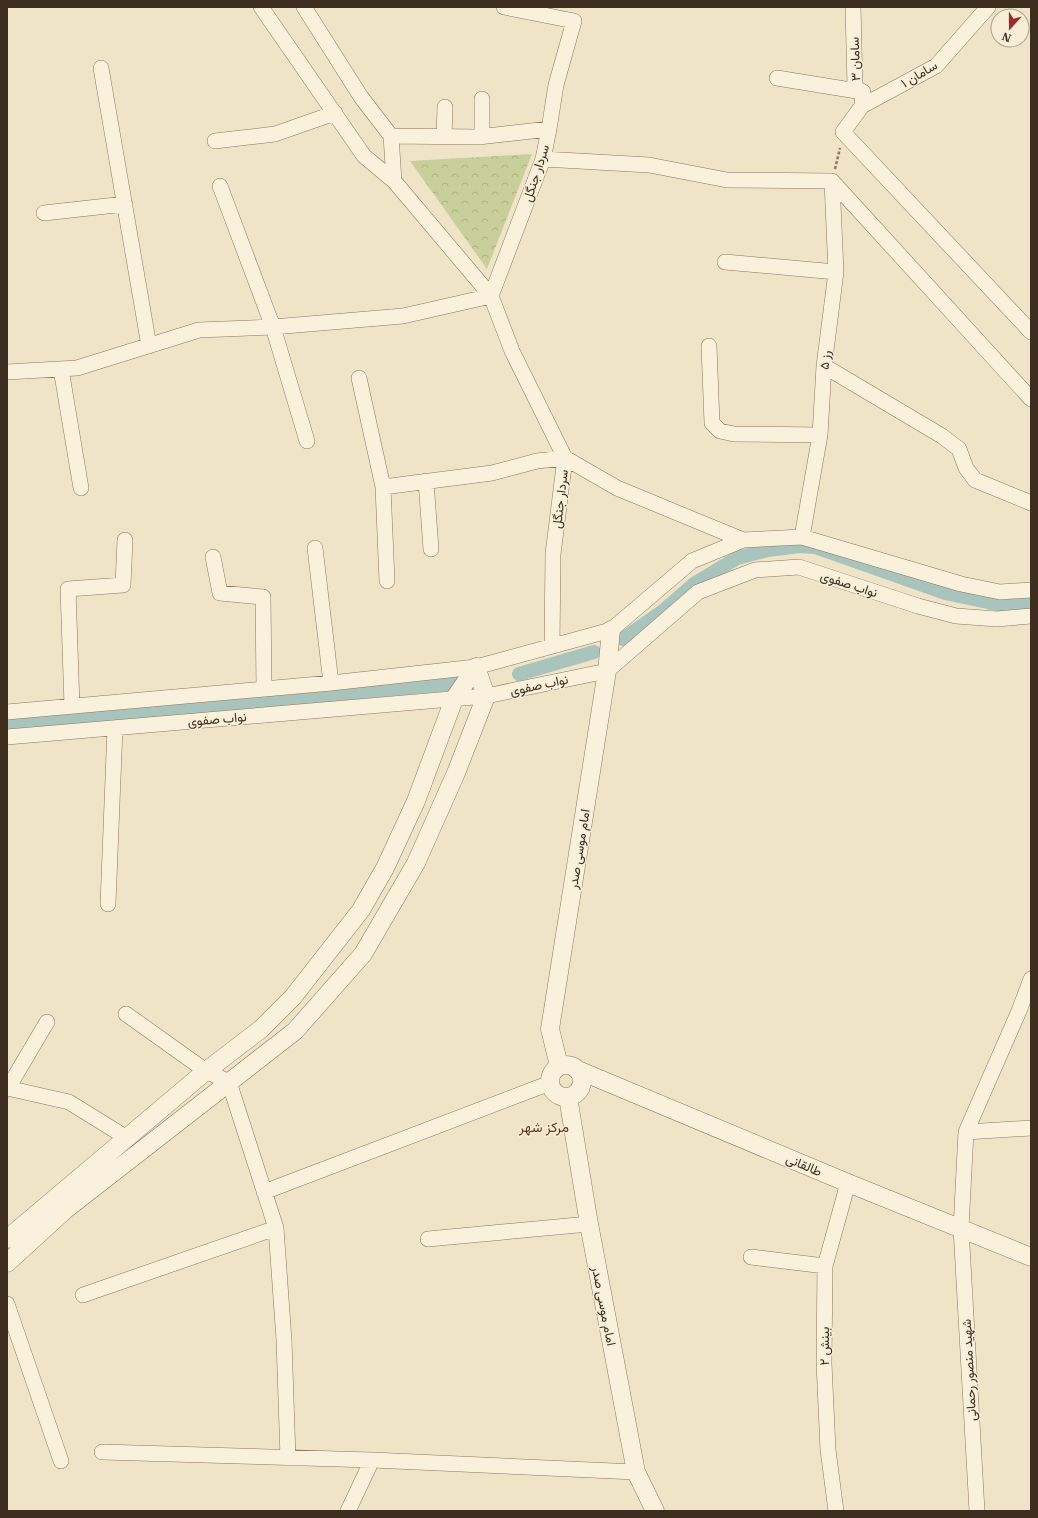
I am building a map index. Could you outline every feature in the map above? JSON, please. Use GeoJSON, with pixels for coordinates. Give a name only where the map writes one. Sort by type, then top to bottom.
{"type":"FeatureCollection","features":[{"type":"Feature","properties":{"kind":"street","name":"سردار جنگل"},"geometry":{"type":"LineString","coordinates":[[261,7],[364,156],[394,181],[490,296],[512,350],[565,458],[553,554],[552,646]]}},
{"type":"Feature","properties":{"kind":"street"},"geometry":{"type":"LineString","coordinates":[[304,7],[361,97],[391,136],[394,181]]}},
{"type":"Feature","properties":{"kind":"street"},"geometry":{"type":"LineString","coordinates":[[504,7],[574,22],[556,85],[549,129]]}},
{"type":"Feature","properties":{"kind":"street","name":"سامان ۳"},"geometry":{"type":"LineString","coordinates":[[853,7],[856,88],[862,99]]}},
{"type":"Feature","properties":{"kind":"street","name":"سامان ۱"},"geometry":{"type":"LineString","coordinates":[[843,132],[862,99],[936,66],[988,7]]}},
{"type":"Feature","properties":{"kind":"street"},"geometry":{"type":"LineString","coordinates":[[101,68],[149,346]]}},
{"type":"Feature","properties":{"kind":"street"},"geometry":{"type":"LineString","coordinates":[[778,78],[862,99]]}},
{"type":"Feature","properties":{"kind":"street"},"geometry":{"type":"LineString","coordinates":[[482,99],[482,137]]}},
{"type":"Feature","properties":{"kind":"street"},"geometry":{"type":"LineString","coordinates":[[444,137],[445,107]]}},
{"type":"Feature","properties":{"kind":"street"},"geometry":{"type":"LineString","coordinates":[[216,141],[275,134],[335,113]]}},
{"type":"Feature","properties":{"kind":"street","name":"سردار جنگل"},"geometry":{"type":"LineString","coordinates":[[391,136],[482,137],[549,129],[543,159],[490,296]]}},
{"type":"Feature","properties":{"kind":"street"},"geometry":{"type":"LineString","coordinates":[[843,132],[1031,332]]}},
{"type":"Feature","properties":{"kind":"street"},"geometry":{"type":"LineString","coordinates":[[543,159],[649,165],[727,180],[832,181],[1031,400]]}},
{"type":"Feature","properties":{"kind":"street","name":"رز ۵"},"geometry":{"type":"LineString","coordinates":[[802,537],[820,435],[824,366],[836,272],[832,181]]}},
{"type":"Feature","properties":{"kind":"street"},"geometry":{"type":"LineString","coordinates":[[220,186],[273,327],[307,441]]}},
{"type":"Feature","properties":{"kind":"street"},"geometry":{"type":"LineString","coordinates":[[44,213],[125,204]]}},
{"type":"Feature","properties":{"kind":"street"},"geometry":{"type":"LineString","coordinates":[[726,262],[836,272]]}},
{"type":"Feature","properties":{"kind":"street"},"geometry":{"type":"LineString","coordinates":[[7,372],[76,368],[199,330],[273,327],[403,316],[490,296]]}},
{"type":"Feature","properties":{"kind":"street"},"geometry":{"type":"LineString","coordinates":[[709,346],[712,423],[720,431],[734,434],[820,435]]}},
{"type":"Feature","properties":{"kind":"street"},"geometry":{"type":"LineString","coordinates":[[824,366],[942,436],[958,449],[966,468],[975,480],[1031,503]]}},
{"type":"Feature","properties":{"kind":"street"},"geometry":{"type":"LineString","coordinates":[[61,369],[81,488]]}},
{"type":"Feature","properties":{"kind":"street"},"geometry":{"type":"LineString","coordinates":[[359,378],[383,487],[387,581]]}},
{"type":"Feature","properties":{"kind":"street"},"geometry":{"type":"LineString","coordinates":[[383,487],[492,473],[537,461],[565,458],[617,488],[743,540]]}},
{"type":"Feature","properties":{"kind":"street"},"geometry":{"type":"LineString","coordinates":[[426,482],[431,549]]}},
{"type":"Feature","properties":{"kind":"street","name":"نواب صفوی"},"geometry":{"type":"LineString","coordinates":[[7,712],[331,683],[476,667],[611,630],[692,561],[743,540],[802,537],[962,584],[1000,592],[1031,590]]}},
{"type":"Feature","properties":{"kind":"street"},"geometry":{"type":"LineString","coordinates":[[72,706],[68,589],[123,585],[125,540]]}},
{"type":"Feature","properties":{"kind":"street"},"geometry":{"type":"LineString","coordinates":[[315,548],[331,683]]}},
{"type":"Feature","properties":{"kind":"street"},"geometry":{"type":"LineString","coordinates":[[213,557],[220,593],[263,597],[264,689]]}},
{"type":"Feature","properties":{"kind":"street","name":"نواب صفوی"},"geometry":{"type":"LineString","coordinates":[[7,737],[486,696],[607,671],[698,592],[755,570],[799,567],[918,606],[956,616],[997,619],[1031,616]]}},
{"type":"Feature","properties":{"kind":"street","name":"امام موسی صدر"},"geometry":{"type":"LineString","coordinates":[[559,1066],[550,1029],[607,671],[611,630]]}},
{"type":"Feature","properties":{"kind":"street"},"geometry":{"type":"LineString","coordinates":[[7,1263],[65,1210],[295,1031],[363,954],[416,863],[456,773],[486,696],[476,667]]}},
{"type":"Feature","properties":{"kind":"street"},"geometry":{"type":"LineString","coordinates":[[7,1239],[206,1071],[261,1029],[293,997],[361,910],[386,868],[416,801],[454,699],[476,667]]}},
{"type":"Feature","properties":{"kind":"street"},"geometry":{"type":"LineString","coordinates":[[108,904],[115,728]]}},
{"type":"Feature","properties":{"kind":"street"},"geometry":{"type":"LineString","coordinates":[[1031,979],[1019,1011],[966,1132],[1031,1128]]}},
{"type":"Feature","properties":{"kind":"street"},"geometry":{"type":"LineString","coordinates":[[126,1014],[206,1071],[229,1082],[276,1228],[284,1340],[288,1458]]}},
{"type":"Feature","properties":{"kind":"street"},"geometry":{"type":"LineString","coordinates":[[47,1022],[8,1088],[69,1102],[127,1138]]}},
{"type":"Feature","properties":{"kind":"street"},"geometry":{"type":"LineString","coordinates":[[571,1065],[578,1070],[582,1078],[581,1088],[578,1092],[568,1097],[559,1095],[552,1088],[550,1083],[552,1074],[559,1066],[571,1065]]}},
{"type":"Feature","properties":{"kind":"street","name":"طالقانی"},"geometry":{"type":"LineString","coordinates":[[578,1070],[848,1183],[1031,1257]]}},
{"type":"Feature","properties":{"kind":"street"},"geometry":{"type":"LineString","coordinates":[[264,1192],[550,1083]]}},
{"type":"Feature","properties":{"kind":"street","name":"امام موسی صدر"},"geometry":{"type":"LineString","coordinates":[[568,1097],[588,1224],[636,1472],[654,1511]]}},
{"type":"Feature","properties":{"kind":"street","name":"شهید منصور رحمانی"},"geometry":{"type":"LineString","coordinates":[[966,1132],[961,1228],[977,1511]]}},
{"type":"Feature","properties":{"kind":"street","name":"بینش ۲"},"geometry":{"type":"LineString","coordinates":[[836,1511],[828,1450],[824,1363],[825,1266],[848,1183]]}},
{"type":"Feature","properties":{"kind":"street"},"geometry":{"type":"LineString","coordinates":[[428,1239],[588,1224]]}},
{"type":"Feature","properties":{"kind":"street"},"geometry":{"type":"LineString","coordinates":[[83,1295],[276,1228]]}},
{"type":"Feature","properties":{"kind":"street"},"geometry":{"type":"LineString","coordinates":[[751,1257],[825,1266]]}},
{"type":"Feature","properties":{"kind":"street"},"geometry":{"type":"LineString","coordinates":[[7,1304],[61,1460]]}},
{"type":"Feature","properties":{"kind":"street"},"geometry":{"type":"LineString","coordinates":[[102,1452],[372,1460],[636,1472]]}},
{"type":"Feature","properties":{"kind":"street"},"geometry":{"type":"LineString","coordinates":[[348,1511],[372,1460]]}},
{"type":"Feature","properties":{"kind":"path"},"geometry":{"type":"LineString","coordinates":[[832,181],[843,132]]}},
{"type":"Feature","properties":{"kind":"green space"},"geometry":{"type":"Polygon","coordinates":[[[532,154],[487,269],[410,161],[532,154]]]}},
{"type":"Feature","properties":{"kind":"waterway"},"geometry":{"type":"LineString","coordinates":[[623,639],[663,611],[694,584],[737,558],[768,550],[799,546],[815,547],[945,593],[997,604],[1031,604]]}},
{"type":"Feature","properties":{"kind":"waterway"},"geometry":{"type":"LineString","coordinates":[[519,674],[594,652]]}},
{"type":"Feature","properties":{"kind":"waterway"},"geometry":{"type":"LineString","coordinates":[[7,724],[470,682]]}},
{"type":"Feature","properties":{"kind":"district","name":"مرکز شهر"},"geometry":{"type":"Point","coordinates":[544,1127]}}]}
